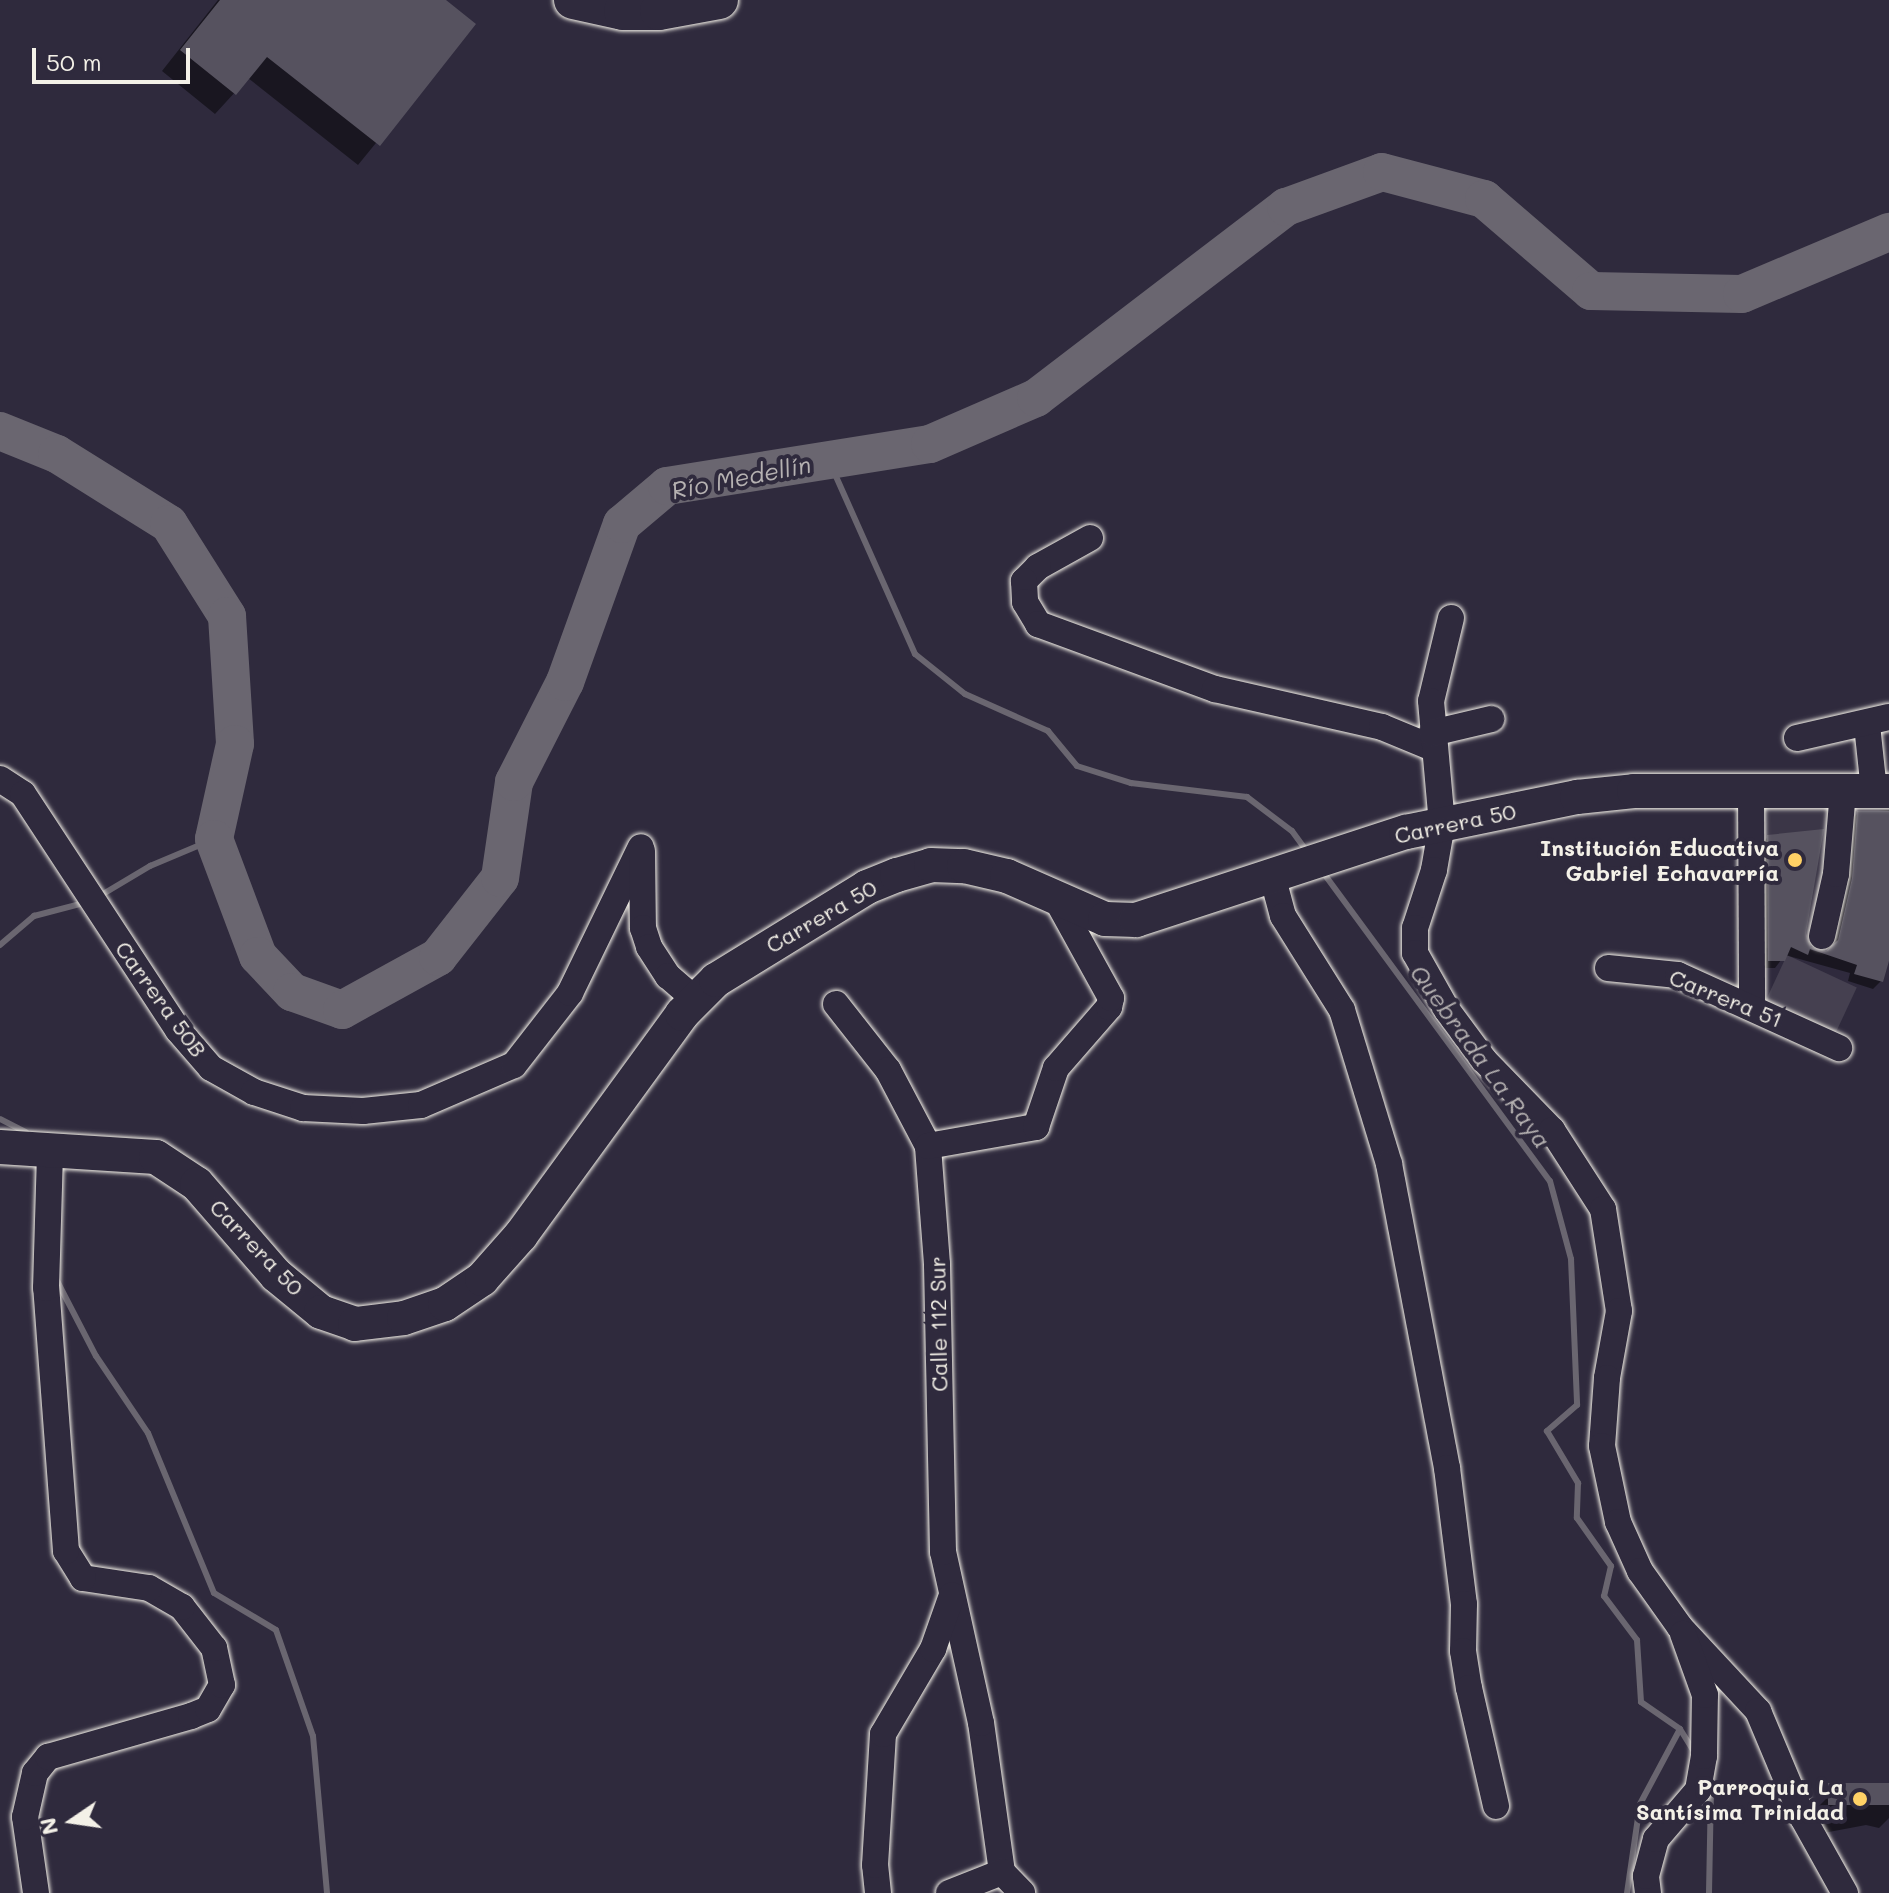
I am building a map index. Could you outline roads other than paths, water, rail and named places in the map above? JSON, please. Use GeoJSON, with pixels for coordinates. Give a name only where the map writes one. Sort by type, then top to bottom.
{"type":"FeatureCollection","features":[{"type":"Feature","properties":{"kind":"highway"},"geometry":{"type":"LineString","coordinates":[[580,2],[659,11],[719,0]]}},
{"type":"Feature","properties":{"kind":"main road","name":"Carrera 50"},"geometry":{"type":"LineString","coordinates":[[0,1147],[156,1157],[178,1168],[276,1275],[321,1312],[355,1324],[404,1318],[445,1304],[482,1279],[521,1235],[696,1000],[744,960],[867,887],[931,865],[964,866],[1007,876],[1105,919],[1136,920],[1314,860],[1442,824],[1577,797],[1751,791],[1869,791]]}},
{"type":"Feature","properties":{"kind":"street"},"geometry":{"type":"LineString","coordinates":[[1090,538],[1038,567],[1024,581],[1025,602],[1038,624],[1215,689],[1433,740],[1491,719]]}},
{"type":"Feature","properties":{"kind":"street"},"geometry":{"type":"LineString","coordinates":[[1451,618],[1434,681],[1433,740],[1442,824],[1434,870],[1415,928],[1415,953],[1447,1010],[1484,1060],[1552,1130],[1603,1209],[1619,1311],[1602,1446],[1618,1522],[1640,1571],[1680,1627],[1758,1711],[1803,1818],[1845,1893]]}},
{"type":"Feature","properties":{"kind":"street"},"geometry":{"type":"LineString","coordinates":[[1797,738],[1878,721],[1869,791],[1836,874],[1822,936]]}},
{"type":"Feature","properties":{"kind":"street","name":"Carrera 50B"},"geometry":{"type":"LineString","coordinates":[[0,779],[23,794],[178,1030],[211,1068],[254,1092],[303,1108],[363,1111],[421,1105],[514,1065],[570,993],[641,847],[643,928],[649,947],[668,976],[696,1000]]}},
{"type":"Feature","properties":{"kind":"street"},"geometry":{"type":"LineString","coordinates":[[1751,791],[1752,1004]]}},
{"type":"Feature","properties":{"kind":"street"},"geometry":{"type":"LineString","coordinates":[[1272,875],[1283,916],[1342,1010],[1389,1164],[1447,1468],[1464,1604],[1463,1651],[1496,1806]]}},
{"type":"Feature","properties":{"kind":"street"},"geometry":{"type":"LineString","coordinates":[[836,1004],[888,1070],[928,1146],[1036,1127],[1056,1068],[1109,1007],[1111,998],[1057,900]]}},
{"type":"Feature","properties":{"kind":"street","name":"Carrera 51"},"geometry":{"type":"LineString","coordinates":[[1608,968],[1664,971],[1752,1004],[1839,1048]]}},
{"type":"Feature","properties":{"kind":"street","name":"Calle 112 Sur"},"geometry":{"type":"LineString","coordinates":[[928,1146],[937,1264],[943,1552],[981,1723],[1002,1872]]}},
{"type":"Feature","properties":{"kind":"street"},"geometry":{"type":"LineString","coordinates":[[36,1893],[25,1817],[35,1773],[48,1757],[208,1709],[222,1685],[214,1648],[182,1607],[149,1588],[83,1578],[66,1551],[46,1288],[50,1151]]}},
{"type":"Feature","properties":{"kind":"street"},"geometry":{"type":"LineString","coordinates":[[878,1893],[875,1865],[883,1734],[933,1649],[952,1595]]}},
{"type":"Feature","properties":{"kind":"street"},"geometry":{"type":"LineString","coordinates":[[1648,1893],[1646,1876],[1656,1839],[1698,1790],[1704,1756],[1705,1695],[1680,1627]]}},
{"type":"Feature","properties":{"kind":"street"},"geometry":{"type":"LineString","coordinates":[[949,1893],[1002,1872],[1022,1893]]}},
{"type":"Feature","properties":{"kind":"waterway","name":"Río Medellín"},"geometry":{"type":"LineString","coordinates":[[0,431],[57,454],[169,524],[227,616],[235,744],[214,839],[258,956],[292,992],[342,1010],[438,957],[500,878],[514,782],[565,682],[622,524],[667,486],[930,444],[1036,398],[1286,207],[1382,172],[1484,199],[1591,291],[1742,294],[1889,232]]}},
{"type":"Feature","properties":{"kind":"waterway","name":"Quebrada La Raya"},"geometry":{"type":"LineString","coordinates":[[830,463],[915,654],[965,694],[1048,731],[1077,766],[1131,783],[1247,797],[1292,831],[1308,853]]}},
{"type":"Feature","properties":{"kind":"waterway"},"geometry":{"type":"LineString","coordinates":[[98,897],[150,866],[214,839]]}},
{"type":"Feature","properties":{"kind":"waterway","name":"Quebrada La Raya"},"geometry":{"type":"LineString","coordinates":[[1322,871],[1550,1181],[1571,1259],[1577,1405],[1547,1431],[1578,1483],[1577,1518],[1611,1566],[1604,1596],[1637,1640],[1641,1702],[1680,1729],[1640,1804],[1627,1893]]}},
{"type":"Feature","properties":{"kind":"waterway"},"geometry":{"type":"LineString","coordinates":[[0,945],[34,916],[84,903]]}},
{"type":"Feature","properties":{"kind":"waterway"},"geometry":{"type":"LineString","coordinates":[[0,1119],[26,1132]]}},
{"type":"Feature","properties":{"kind":"waterway"},"geometry":{"type":"LineString","coordinates":[[55,1277],[96,1356],[148,1433],[214,1593],[276,1630],[313,1736],[327,1893]]}},
{"type":"Feature","properties":{"kind":"waterway"},"geometry":{"type":"LineString","coordinates":[[1680,1729],[1694,1751]]}},
{"type":"Feature","properties":{"kind":"waterway"},"geometry":{"type":"LineString","coordinates":[[1709,1893],[1711,1785]]}},
{"type":"Feature","properties":{"kind":"place","name":"Institución Educativa Gabriel Echavarría"},"geometry":{"type":"Point","coordinates":[1795,860]}},
{"type":"Feature","properties":{"kind":"place","name":"Parroquia La Santísima Trinidad"},"geometry":{"type":"Point","coordinates":[1860,1799]}}]}
